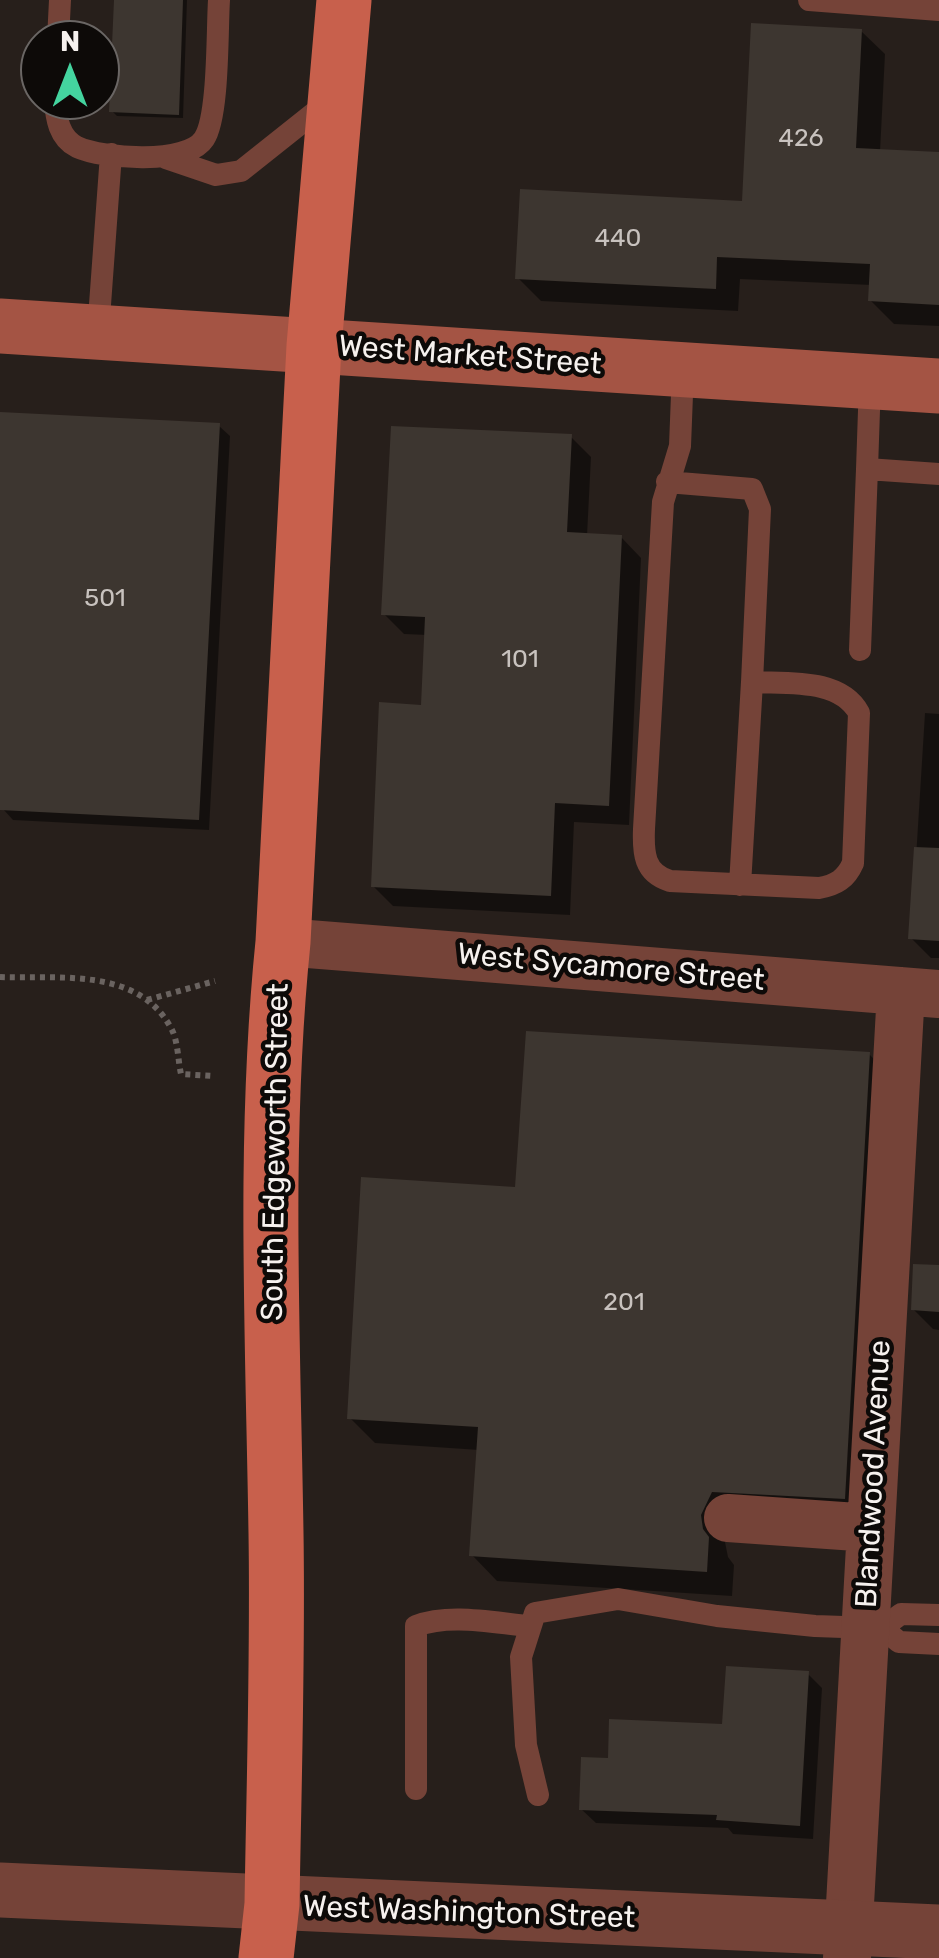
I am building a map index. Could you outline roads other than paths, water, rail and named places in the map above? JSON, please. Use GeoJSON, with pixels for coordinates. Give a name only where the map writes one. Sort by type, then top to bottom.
{"type":"FeatureCollection","features":[{"type":"Feature","properties":{"kind":"main road","name":"South Edgeworth Street"},"geometry":{"type":"LineString","coordinates":[[266,1958],[272,1904],[276,1536],[269,1240],[274,1022],[283,942],[314,346],[344,0]]}},
{"type":"Feature","properties":{"kind":"main road","name":"West Market Street"},"geometry":{"type":"LineString","coordinates":[[0,326],[939,386]]}},
{"type":"Feature","properties":{"kind":"street","name":"West Sycamore Street"},"geometry":{"type":"LineString","coordinates":[[283,942],[920,992]]}},
{"type":"Feature","properties":{"kind":"street","name":"Blandwood Avenue"},"geometry":{"type":"LineString","coordinates":[[848,1943],[874,1628],[871,1528],[920,992]]}},
{"type":"Feature","properties":{"kind":"street"},"geometry":{"type":"LineString","coordinates":[[728,1518],[871,1528]]}},
{"type":"Feature","properties":{"kind":"street","name":"West Washington Street"},"geometry":{"type":"LineString","coordinates":[[0,1890],[848,1943],[939,1932]]}},
{"type":"Feature","properties":{"kind":"lane"},"geometry":{"type":"LineString","coordinates":[[166,158],[190,152],[204,139],[212,117],[218,0]]}},
{"type":"Feature","properties":{"kind":"lane"},"geometry":{"type":"LineString","coordinates":[[809,0],[939,10]]}},
{"type":"Feature","properties":{"kind":"lane"},"geometry":{"type":"LineString","coordinates":[[57,120],[58,128],[76,146],[111,154],[166,158],[216,175],[241,171],[335,96]]}},
{"type":"Feature","properties":{"kind":"lane"},"geometry":{"type":"LineString","coordinates":[[98,332],[111,154]]}},
{"type":"Feature","properties":{"kind":"lane"},"geometry":{"type":"LineString","coordinates":[[684,370],[680,446],[665,492],[645,860],[660,878],[740,885],[831,886],[848,873],[854,850],[861,722],[852,700],[822,686],[752,682]]}},
{"type":"Feature","properties":{"kind":"lane"},"geometry":{"type":"LineString","coordinates":[[860,650],[870,382]]}},
{"type":"Feature","properties":{"kind":"lane"},"geometry":{"type":"LineString","coordinates":[[867,470],[935,474]]}},
{"type":"Feature","properties":{"kind":"lane"},"geometry":{"type":"LineString","coordinates":[[665,492],[752,489],[760,509],[740,885]]}},
{"type":"Feature","properties":{"kind":"lane"},"geometry":{"type":"LineString","coordinates":[[538,1795],[526,1746],[521,1658],[535,1613],[618,1598],[717,1616],[874,1628],[899,1642],[939,1644]]}},
{"type":"Feature","properties":{"kind":"lane"},"geometry":{"type":"LineString","coordinates":[[874,1628],[901,1614],[939,1615]]}},
{"type":"Feature","properties":{"kind":"lane"},"geometry":{"type":"LineString","coordinates":[[416,1789],[416,1626],[448,1620],[530,1626]]}}]}
